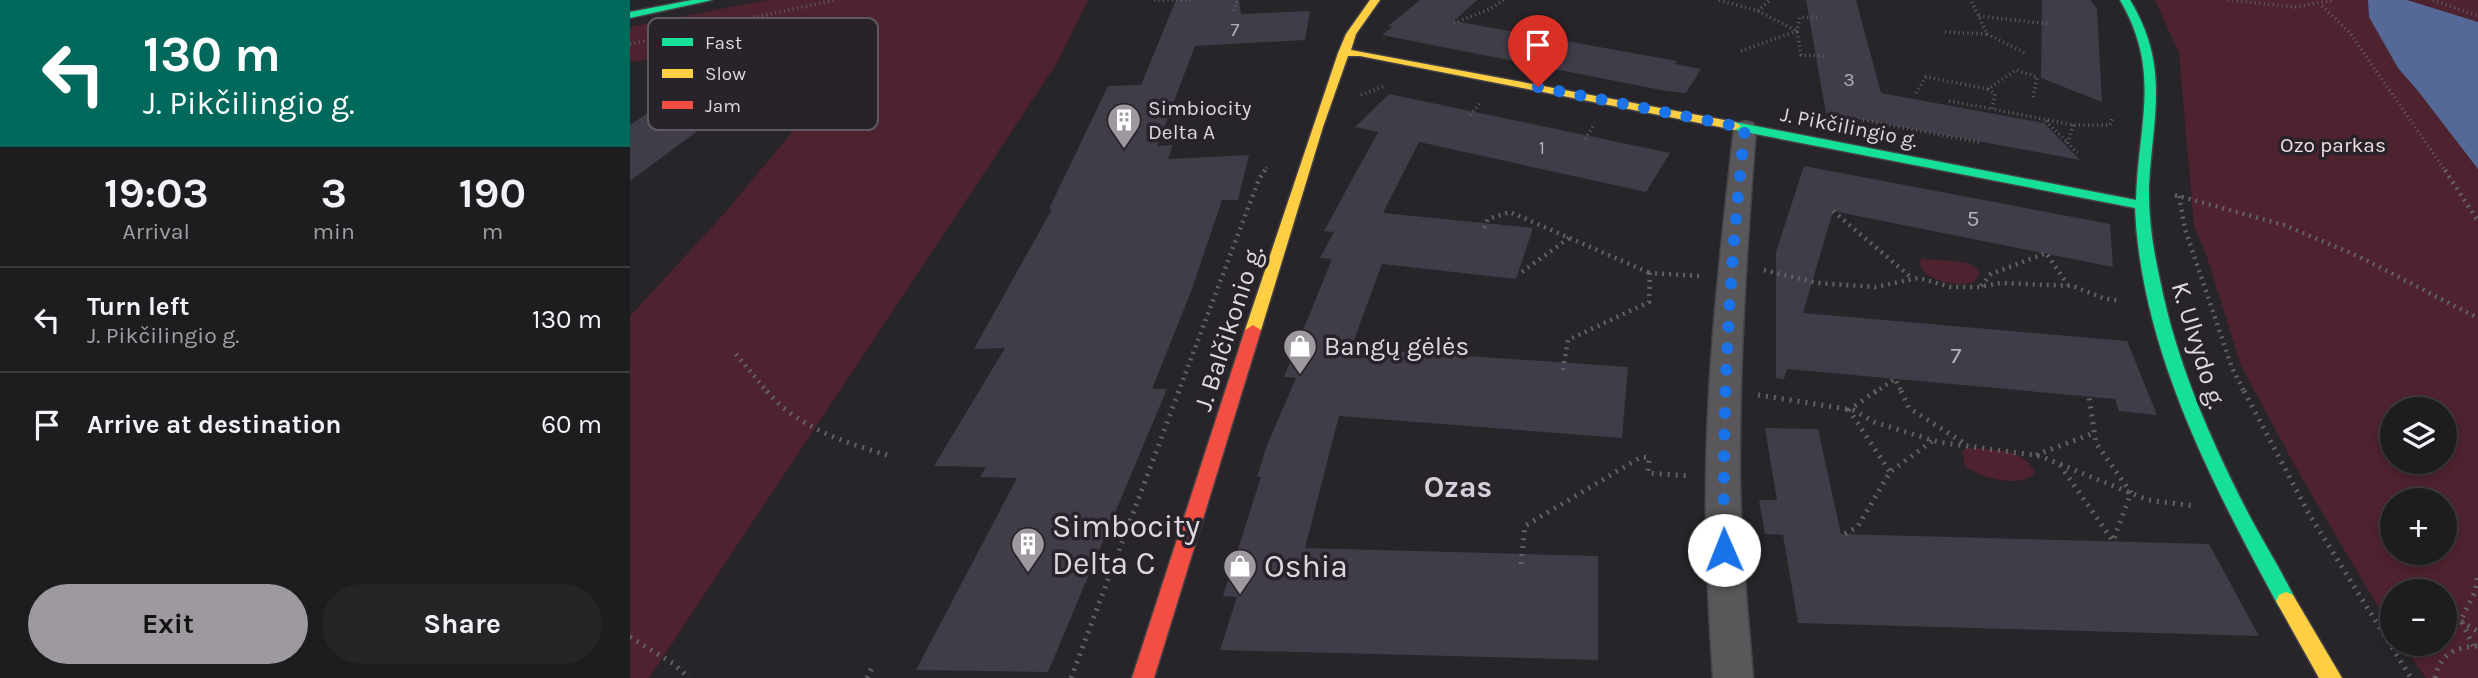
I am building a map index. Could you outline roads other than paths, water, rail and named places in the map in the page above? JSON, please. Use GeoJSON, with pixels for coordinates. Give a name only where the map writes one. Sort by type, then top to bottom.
{"type":"FeatureCollection","features":[{"type":"Feature","properties":{"kind":"street"},"geometry":{"type":"LineString","coordinates":[[630,15],[706,0]]}},
{"type":"Feature","properties":{"kind":"street","name":"J. Balčikonio g."},"geometry":{"type":"LineString","coordinates":[[1143,678],[1323,110],[1351,34],[1375,0]]}},
{"type":"Feature","properties":{"kind":"street","name":"K. Ulvydo g."},"geometry":{"type":"LineString","coordinates":[[2125,0],[2142,32],[2149,55],[2152,83],[2145,124],[2141,205],[2158,307],[2188,401],[2231,499],[2284,600],[2331,678]]}},
{"type":"Feature","properties":{"kind":"street","name":"J. Pikčilingio g."},"geometry":{"type":"LineString","coordinates":[[1343,53],[1360,53],[2141,205]]}},
{"type":"Feature","properties":{"kind":"street"},"geometry":{"type":"LineString","coordinates":[[1733,678],[1724,550],[1726,391],[1732,270],[1745,128]]}},
{"type":"Feature","properties":{"kind":"water"},"geometry":{"type":"Polygon","coordinates":[[[2368,0],[2407,0],[2478,22],[2478,169],[2398,68],[2369,17],[2368,0]]]}},
{"type":"Feature","properties":{"kind":"place","name":"Simbiocity Delta A"},"geometry":{"type":"Point","coordinates":[1124,150]}},
{"type":"Feature","properties":{"kind":"place","name":"Bangų gėlės"},"geometry":{"type":"Point","coordinates":[1300,376]}},
{"type":"Feature","properties":{"kind":"place","name":"Simbocity Delta C"},"geometry":{"type":"Point","coordinates":[1028,574]}},
{"type":"Feature","properties":{"kind":"place","name":"Oshia"},"geometry":{"type":"Point","coordinates":[1240,596]}},
{"type":"Feature","properties":{"kind":"district","name":"Ozas"},"geometry":{"type":"Point","coordinates":[1458,487]}},
{"type":"Feature","properties":{"kind":"park label","name":"Ozo parkas"},"geometry":{"type":"Point","coordinates":[2333,145]}}]}
